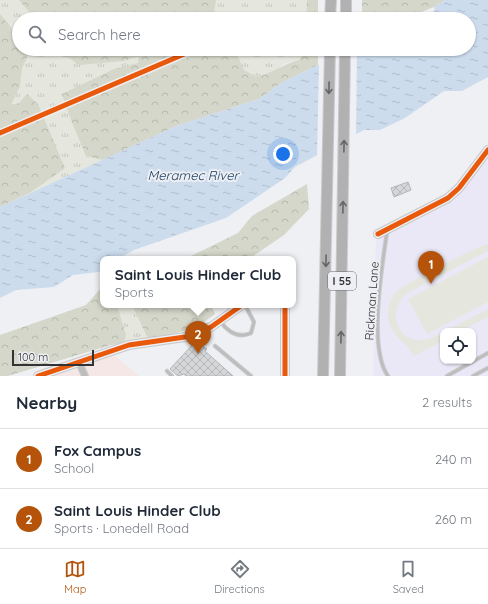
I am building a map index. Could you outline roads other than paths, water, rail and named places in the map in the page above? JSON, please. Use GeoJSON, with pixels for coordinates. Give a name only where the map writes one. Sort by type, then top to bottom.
{"type":"FeatureCollection","features":[{"type":"Feature","properties":{"kind":"highway"},"geometry":{"type":"LineString","coordinates":[[330,12],[331,0]]}},
{"type":"Feature","properties":{"kind":"highway"},"geometry":{"type":"LineString","coordinates":[[346,0],[346,12]]}},
{"type":"Feature","properties":{"kind":"highway","name":"I 55"},"geometry":{"type":"LineString","coordinates":[[323,376],[330,56]]}},
{"type":"Feature","properties":{"kind":"highway","name":"I 55"},"geometry":{"type":"LineString","coordinates":[[340,376],[345,56]]}},
{"type":"Feature","properties":{"kind":"street"},"geometry":{"type":"LineString","coordinates":[[378,234],[448,198],[459,188],[488,150]]}},
{"type":"Feature","properties":{"kind":"street"},"geometry":{"type":"LineString","coordinates":[[38,376],[137,343],[192,336],[220,321],[240,308]]}},
{"type":"Feature","properties":{"kind":"street"},"geometry":{"type":"LineString","coordinates":[[285,308],[285,376]]}},
{"type":"Feature","properties":{"kind":"street"},"geometry":{"type":"LineString","coordinates":[[79,362],[85,376]]}},
{"type":"Feature","properties":{"kind":"lane","name":"Rickman Lane"},"geometry":{"type":"LineString","coordinates":[[388,375],[381,360],[378,344],[381,286],[389,228]]}},
{"type":"Feature","properties":{"kind":"lane"},"geometry":{"type":"LineString","coordinates":[[220,321],[230,333],[246,335],[251,333],[254,322],[246,308]]}},
{"type":"Feature","properties":{"kind":"lane"},"geometry":{"type":"LineString","coordinates":[[215,346],[251,376]]}},
{"type":"Feature","properties":{"kind":"lane"},"geometry":{"type":"LineString","coordinates":[[447,376],[488,353]]}},
{"type":"Feature","properties":{"kind":"lane"},"geometry":{"type":"LineString","coordinates":[[473,376],[488,368]]}},
{"type":"Feature","properties":{"kind":"lane"},"geometry":{"type":"LineString","coordinates":[[167,371],[172,376]]}},
{"type":"Feature","properties":{"kind":"water","name":"Meramec River"},"geometry":{"type":"Polygon","coordinates":[[[445,0],[488,0],[488,77],[462,91],[444,91],[405,118],[380,130],[364,130],[295,167],[285,178],[226,218],[134,250],[123,256],[100,256],[99,272],[73,275],[54,287],[16,290],[0,298],[0,207],[176,126],[259,99],[283,82],[337,56],[476,56],[476,12],[432,12],[435,10],[434,7],[445,0]]]}},
{"type":"Feature","properties":{"kind":"place","name":"Fox Campus"},"geometry":{"type":"Point","coordinates":[431,284]}},
{"type":"Feature","properties":{"kind":"place","name":"Saint Louis Hinder Club"},"geometry":{"type":"Point","coordinates":[198,354]}}]}
